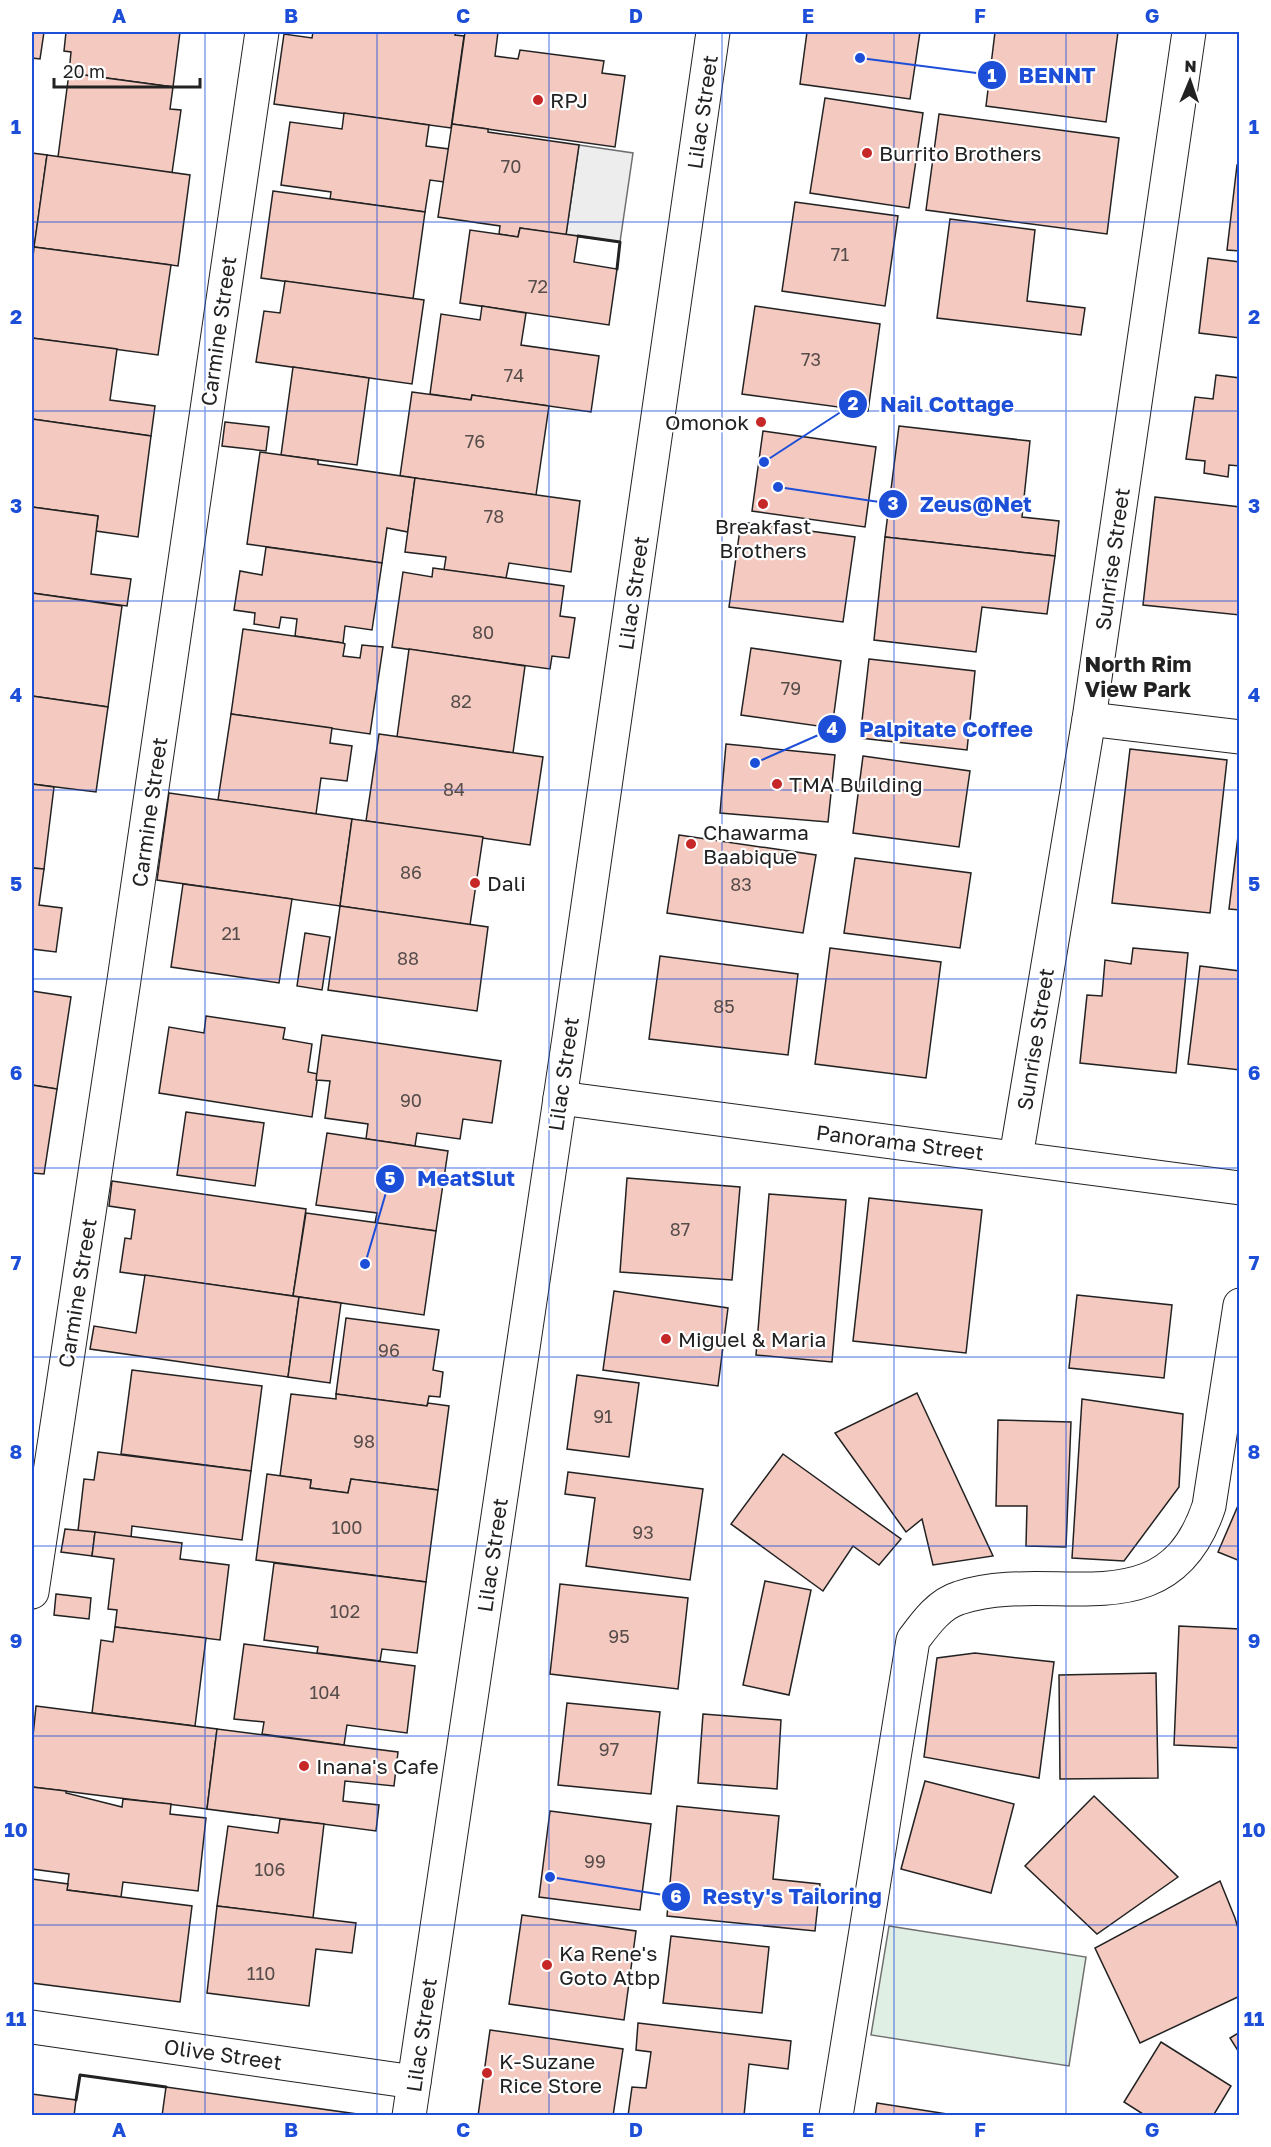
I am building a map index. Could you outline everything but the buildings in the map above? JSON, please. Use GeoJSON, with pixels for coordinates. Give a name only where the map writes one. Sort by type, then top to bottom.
{"type":"FeatureCollection","features":[{"type":"Feature","properties":{"kind":"street","name":"Carmine Street"},"geometry":{"type":"LineString","coordinates":[[32,1592],[262,32]]}},
{"type":"Feature","properties":{"kind":"street","name":"Lilac Street"},"geometry":{"type":"LineString","coordinates":[[409,2115],[560,1098],[713,32]]}},
{"type":"Feature","properties":{"kind":"street","name":"Sunrise Street"},"geometry":{"type":"LineString","coordinates":[[1016,1157],[1089,718],[1189,32]]}},
{"type":"Feature","properties":{"kind":"street"},"geometry":{"type":"LineString","coordinates":[[1089,718],[1239,737]]}},
{"type":"Feature","properties":{"kind":"street","name":"Panorama Street"},"geometry":{"type":"LineString","coordinates":[[560,1098],[1239,1188]]}},
{"type":"Feature","properties":{"kind":"street"},"geometry":{"type":"LineString","coordinates":[[836,2115],[913,1641],[937,1611],[958,1598],[1006,1589],[1112,1589],[1135,1585],[1176,1563],[1202,1528],[1209,1506],[1239,1305]]}},
{"type":"Feature","properties":{"kind":"street","name":"Olive Street"},"geometry":{"type":"LineString","coordinates":[[32,2027],[414,2082]]}},
{"type":"Feature","properties":{"kind":"green space"},"geometry":{"type":"Polygon","coordinates":[[[889,1926],[1086,1957],[1069,2066],[871,2035],[889,1926]]]}},
{"type":"Feature","properties":{"kind":"shaded area"},"geometry":{"type":"Polygon","coordinates":[[[579,145],[633,153],[620,242],[566,235],[579,145]]]}},
{"type":"Feature","properties":{"kind":"wall"},"geometry":{"type":"LineString","coordinates":[[578,236],[620,242],[617,269]]}},
{"type":"Feature","properties":{"kind":"wall"},"geometry":{"type":"LineString","coordinates":[[76,2100],[80,2075],[166,2087]]}},
{"type":"Feature","properties":{"kind":"place","name":"BENNT"},"geometry":{"type":"Point","coordinates":[860,58]}},
{"type":"Feature","properties":{"kind":"place","name":"RPJ"},"geometry":{"type":"Point","coordinates":[538,100]}},
{"type":"Feature","properties":{"kind":"place","name":"Burrito Brothers"},"geometry":{"type":"Point","coordinates":[867,153]}},
{"type":"Feature","properties":{"kind":"place","name":"Omonok"},"geometry":{"type":"Point","coordinates":[761,422]}},
{"type":"Feature","properties":{"kind":"place","name":"Nail Cottage"},"geometry":{"type":"Point","coordinates":[764,462]}},
{"type":"Feature","properties":{"kind":"place","name":"Zeus@Net"},"geometry":{"type":"Point","coordinates":[778,487]}},
{"type":"Feature","properties":{"kind":"place","name":"Breakfast Brothers"},"geometry":{"type":"Point","coordinates":[763,504]}},
{"type":"Feature","properties":{"kind":"place","name":"Palpitate Coffee"},"geometry":{"type":"Point","coordinates":[755,763]}},
{"type":"Feature","properties":{"kind":"place","name":"TMA Building"},"geometry":{"type":"Point","coordinates":[777,784]}},
{"type":"Feature","properties":{"kind":"place","name":"Chawarma Baabique"},"geometry":{"type":"Point","coordinates":[691,844]}},
{"type":"Feature","properties":{"kind":"place","name":"Dali"},"geometry":{"type":"Point","coordinates":[475,883]}},
{"type":"Feature","properties":{"kind":"place","name":"MeatSlut"},"geometry":{"type":"Point","coordinates":[365,1264]}},
{"type":"Feature","properties":{"kind":"place","name":"Miguel & Maria"},"geometry":{"type":"Point","coordinates":[666,1339]}},
{"type":"Feature","properties":{"kind":"place","name":"Inana's Cafe"},"geometry":{"type":"Point","coordinates":[304,1766]}},
{"type":"Feature","properties":{"kind":"place","name":"Resty's Tailoring"},"geometry":{"type":"Point","coordinates":[550,1877]}},
{"type":"Feature","properties":{"kind":"place","name":"Ka Rene's Goto Atbp"},"geometry":{"type":"Point","coordinates":[547,1965]}},
{"type":"Feature","properties":{"kind":"place","name":"K-Suzane Rice Store"},"geometry":{"type":"Point","coordinates":[487,2073]}},
{"type":"Feature","properties":{"kind":"district","name":"North Rim View Park"},"geometry":{"type":"Point","coordinates":[1138,676]}}]}
